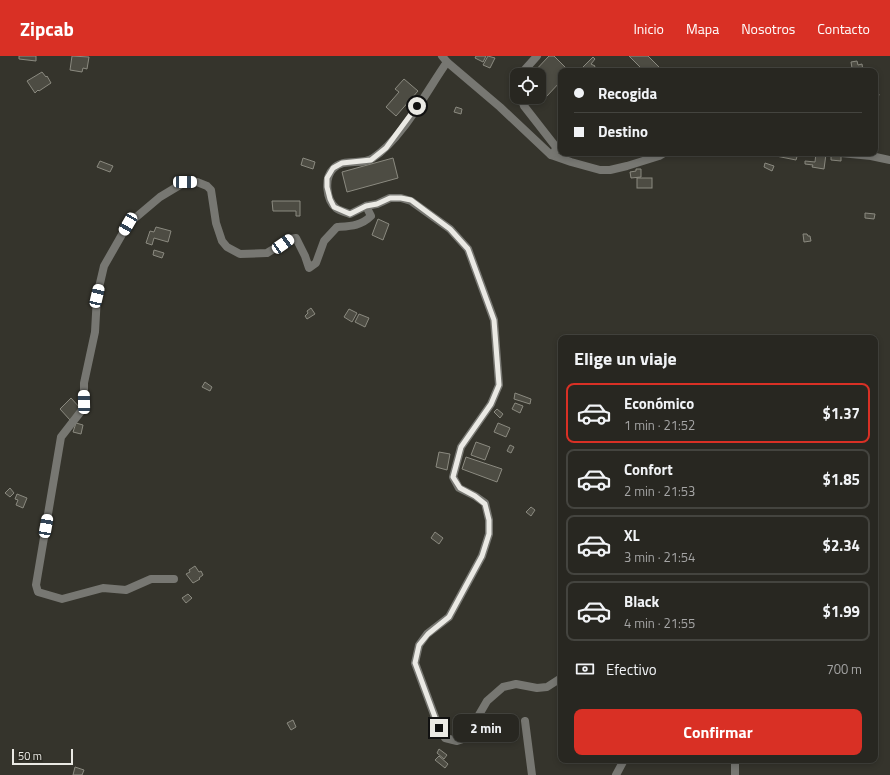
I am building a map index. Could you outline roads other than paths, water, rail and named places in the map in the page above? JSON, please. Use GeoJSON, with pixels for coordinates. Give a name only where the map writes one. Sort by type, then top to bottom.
{"type":"FeatureCollection","features":[{"type":"Feature","properties":{"kind":"street"},"geometry":{"type":"LineString","coordinates":[[526,68],[537,56]]}},
{"type":"Feature","properties":{"kind":"street"},"geometry":{"type":"LineString","coordinates":[[558,680],[547,687],[537,688],[516,684],[503,687],[487,700],[469,732],[457,741],[445,738],[439,728],[415,663],[419,645],[428,634],[449,617],[482,556],[489,534],[489,520],[485,504],[475,496],[460,488],[453,477],[461,447],[491,404],[499,385],[494,320],[468,249],[450,229],[411,200],[401,198],[390,198],[377,204],[366,206],[350,214],[334,207],[327,187],[327,178],[333,168],[342,163],[371,160],[386,148],[410,117],[445,59],[552,155],[600,170],[610,170],[627,166],[659,156]]}},
{"type":"Feature","properties":{"kind":"street"},"geometry":{"type":"LineString","coordinates":[[523,104],[556,147],[552,155]]}},
{"type":"Feature","properties":{"kind":"street"},"geometry":{"type":"LineString","coordinates":[[871,156],[890,160]]}},
{"type":"Feature","properties":{"kind":"street"},"geometry":{"type":"LineString","coordinates":[[174,579],[151,579],[126,590],[103,588],[62,599],[38,592],[36,586],[61,437],[82,410],[84,402],[84,383],[95,332],[97,296],[104,266],[128,224],[160,197],[185,182],[197,182],[207,186],[211,190],[211,200],[216,223],[222,241],[227,247],[240,254],[267,252],[290,238],[296,238],[309,268],[316,262],[324,241],[337,227],[353,226],[366,222],[371,216],[366,206]]}},
{"type":"Feature","properties":{"kind":"street"},"geometry":{"type":"LineString","coordinates":[[525,721],[532,775]]}},
{"type":"Feature","properties":{"kind":"street"},"geometry":{"type":"LineString","coordinates":[[616,775],[622,763]]}},
{"type":"Feature","properties":{"kind":"street"},"geometry":{"type":"LineString","coordinates":[[735,763],[735,775]]}}]}
